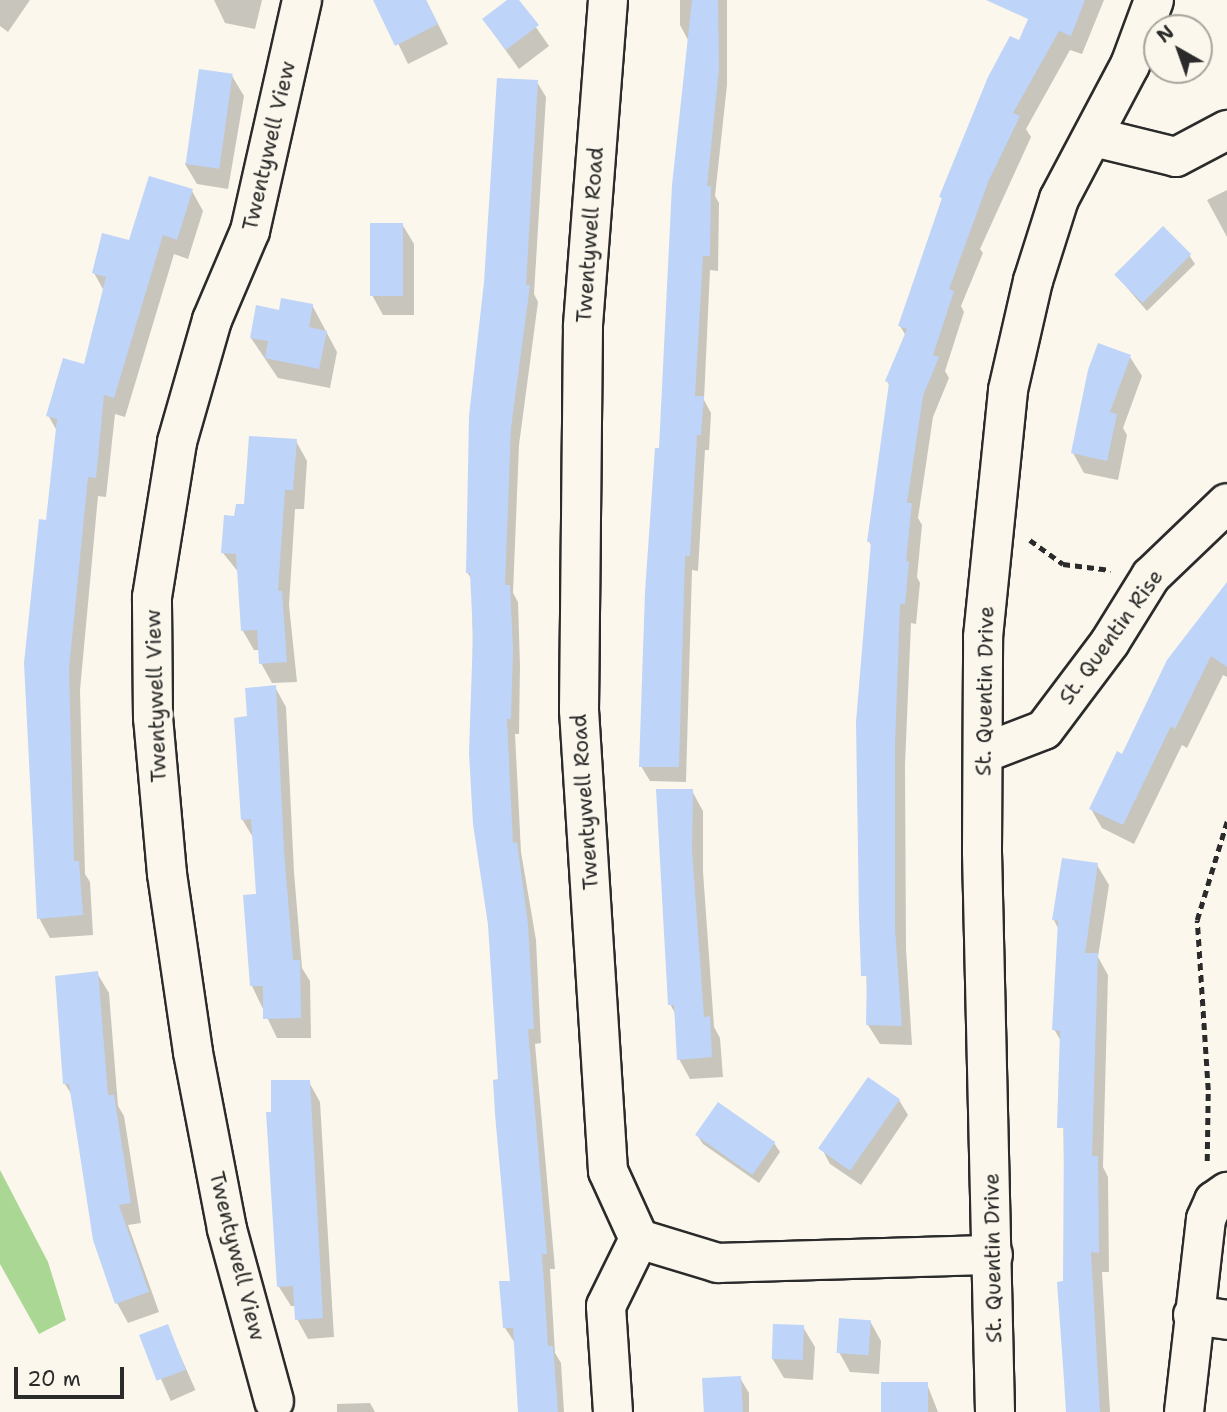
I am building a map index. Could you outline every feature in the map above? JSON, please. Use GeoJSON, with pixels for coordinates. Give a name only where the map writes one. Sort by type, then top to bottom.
{"type":"FeatureCollection","features":[{"type":"Feature","properties":{"kind":"street","name":"Twentywell View"},"geometry":{"type":"LineString","coordinates":[[274,1401],[227,1229],[193,1052],[167,874],[153,718],[152,597],[177,442],[212,320],[250,231],[302,0]]}},
{"type":"Feature","properties":{"kind":"street","name":"Twentywell Road"},"geometry":{"type":"LineString","coordinates":[[608,0],[583,327],[579,710],[608,1171],[639,1240]]}},
{"type":"Feature","properties":{"kind":"street","name":"St. Quentin Drive"},"geometry":{"type":"LineString","coordinates":[[995,1412],[982,851],[983,637],[1008,390],[1033,281],[1059,199],[1130,65],[1154,0]]}},
{"type":"Feature","properties":{"kind":"street"},"geometry":{"type":"LineString","coordinates":[[1094,136],[1176,157],[1227,130]]}},
{"type":"Feature","properties":{"kind":"street","name":"St. Quentin Rise"},"geometry":{"type":"LineString","coordinates":[[984,753],[1044,730],[1110,642],[1151,576],[1227,503]]}},
{"type":"Feature","properties":{"kind":"street"},"geometry":{"type":"LineString","coordinates":[[1183,1407],[1210,1318],[1206,1219],[1221,1197]]}},
{"type":"Feature","properties":{"kind":"street"},"geometry":{"type":"LineString","coordinates":[[613,1412],[606,1306],[639,1240],[718,1263],[993,1255]]}},
{"type":"Feature","properties":{"kind":"path"},"geometry":{"type":"LineString","coordinates":[[995,515],[1063,564],[1151,576]]}},
{"type":"Feature","properties":{"kind":"path"},"geometry":{"type":"LineString","coordinates":[[1221,1197],[1207,1193],[1208,1090],[1197,920],[1227,821]]}},
{"type":"Feature","properties":{"kind":"green space"},"geometry":{"type":"Polygon","coordinates":[[[0,1170],[48,1262],[66,1320],[39,1334],[0,1264],[0,1170]]]}},
{"type":"Feature","properties":{"kind":"building"},"geometry":{"type":"Polygon","coordinates":[[[373,0],[426,0],[438,24],[395,46],[373,0]]]}},
{"type":"Feature","properties":{"kind":"building"},"geometry":{"type":"Polygon","coordinates":[[[507,0],[519,0],[539,25],[506,50],[482,19],[507,0]]]}},
{"type":"Feature","properties":{"kind":"building"},"geometry":{"type":"Polygon","coordinates":[[[692,0],[718,0],[719,69],[707,186],[711,186],[710,256],[703,256],[695,396],[704,396],[701,435],[697,435],[690,556],[685,556],[679,767],[639,767],[645,592],[655,448],[659,448],[672,185],[692,0]]]}},
{"type":"Feature","properties":{"kind":"building"},"geometry":{"type":"Polygon","coordinates":[[[986,0],[1085,0],[1071,36],[1059,31],[1013,113],[1020,116],[989,180],[949,289],[954,291],[933,355],[939,357],[923,396],[907,503],[912,503],[905,604],[900,604],[895,744],[895,928],[902,1026],[866,1025],[867,976],[861,976],[859,917],[856,722],[871,542],[867,542],[889,383],[885,381],[907,329],[898,326],[942,198],[939,197],[988,77],[1010,36],[1019,40],[1028,19],[986,0]]]}},
{"type":"Feature","properties":{"kind":"building"},"geometry":{"type":"Polygon","coordinates":[[[199,69],[233,74],[219,169],[186,164],[199,69]]]}},
{"type":"Feature","properties":{"kind":"building"},"geometry":{"type":"Polygon","coordinates":[[[497,78],[538,80],[526,285],[530,285],[511,428],[505,585],[510,585],[513,649],[511,719],[507,719],[513,843],[517,842],[528,924],[534,1029],[528,1029],[547,1254],[542,1254],[548,1346],[553,1346],[558,1412],[518,1412],[513,1328],[503,1328],[499,1281],[510,1281],[495,1114],[493,1080],[498,1079],[488,925],[473,824],[469,753],[473,634],[470,573],[466,573],[469,416],[484,282],[497,78]]]}},
{"type":"Feature","properties":{"kind":"building"},"geometry":{"type":"Polygon","coordinates":[[[149,176],[193,189],[177,240],[163,235],[114,398],[104,395],[96,478],[88,477],[69,669],[74,861],[79,861],[83,915],[37,919],[24,663],[39,519],[46,520],[57,419],[46,416],[63,358],[84,364],[106,277],[92,273],[102,233],[129,240],[149,176]]]}},
{"type":"Feature","properties":{"kind":"building"},"geometry":{"type":"Polygon","coordinates":[[[370,223],[403,223],[403,296],[370,296],[370,223]]]}},
{"type":"Feature","properties":{"kind":"building"},"geometry":{"type":"Polygon","coordinates":[[[1163,226],[1191,254],[1142,303],[1114,275],[1163,226]]]}},
{"type":"Feature","properties":{"kind":"building"},"geometry":{"type":"Polygon","coordinates":[[[281,298],[313,304],[309,327],[327,331],[319,369],[265,358],[268,341],[250,338],[256,305],[279,310],[281,298]]]}},
{"type":"Feature","properties":{"kind":"building"},"geometry":{"type":"Polygon","coordinates":[[[1098,343],[1131,355],[1110,412],[1117,414],[1107,461],[1071,453],[1088,370],[1098,343]]]}},
{"type":"Feature","properties":{"kind":"building"},"geometry":{"type":"Polygon","coordinates":[[[249,436],[297,439],[293,490],[285,490],[278,591],[282,591],[287,662],[259,664],[257,630],[241,631],[236,554],[221,553],[224,515],[234,516],[236,504],[244,504],[249,436]]]}},
{"type":"Feature","properties":{"kind":"building"},"geometry":{"type":"Polygon","coordinates":[[[1227,582],[1227,667],[1211,656],[1175,729],[1171,726],[1123,825],[1089,809],[1117,751],[1122,754],[1167,660],[1227,582]]]}},
{"type":"Feature","properties":{"kind":"building"},"geometry":{"type":"Polygon","coordinates":[[[276,685],[284,851],[293,960],[300,960],[301,1018],[263,1019],[263,986],[250,986],[243,895],[256,894],[251,819],[241,820],[234,718],[247,716],[245,688],[276,685]]]}},
{"type":"Feature","properties":{"kind":"building"},"geometry":{"type":"Polygon","coordinates":[[[656,789],[693,789],[692,850],[704,1017],[710,1016],[712,1057],[677,1060],[674,1005],[668,1005],[656,789]]]}},
{"type":"Feature","properties":{"kind":"building"},"geometry":{"type":"Polygon","coordinates":[[[1062,858],[1098,863],[1085,953],[1098,953],[1092,1156],[1098,1156],[1099,1253],[1091,1252],[1100,1412],[1066,1412],[1057,1282],[1063,1281],[1064,1128],[1057,1128],[1060,1031],[1052,1030],[1058,921],[1052,920],[1062,858]]]}},
{"type":"Feature","properties":{"kind":"building"},"geometry":{"type":"Polygon","coordinates":[[[98,971],[108,1095],[114,1095],[131,1203],[119,1205],[149,1292],[115,1304],[93,1240],[69,1084],[63,1084],[55,976],[98,971]]]}},
{"type":"Feature","properties":{"kind":"building"},"geometry":{"type":"Polygon","coordinates":[[[868,1077],[900,1099],[850,1171],[818,1148],[868,1077]]]}},
{"type":"Feature","properties":{"kind":"building"},"geometry":{"type":"Polygon","coordinates":[[[271,1080],[310,1080],[323,1318],[295,1320],[293,1286],[277,1287],[266,1112],[271,1112],[271,1080]]]}},
{"type":"Feature","properties":{"kind":"building"},"geometry":{"type":"Polygon","coordinates":[[[718,1102],[775,1142],[752,1175],[695,1135],[718,1102]]]}},
{"type":"Feature","properties":{"kind":"building"},"geometry":{"type":"Polygon","coordinates":[[[839,1318],[871,1320],[868,1355],[837,1353],[839,1318]]]}},
{"type":"Feature","properties":{"kind":"building"},"geometry":{"type":"Polygon","coordinates":[[[168,1324],[186,1370],[157,1381],[139,1335],[168,1324]]]}},
{"type":"Feature","properties":{"kind":"building"},"geometry":{"type":"Polygon","coordinates":[[[773,1324],[804,1325],[803,1360],[772,1359],[773,1324]]]}},
{"type":"Feature","properties":{"kind":"building"},"geometry":{"type":"Polygon","coordinates":[[[741,1376],[743,1412],[704,1412],[702,1378],[741,1376]]]}},
{"type":"Feature","properties":{"kind":"building"},"geometry":{"type":"Polygon","coordinates":[[[881,1382],[928,1382],[928,1412],[881,1412],[881,1382]]]}}]}
